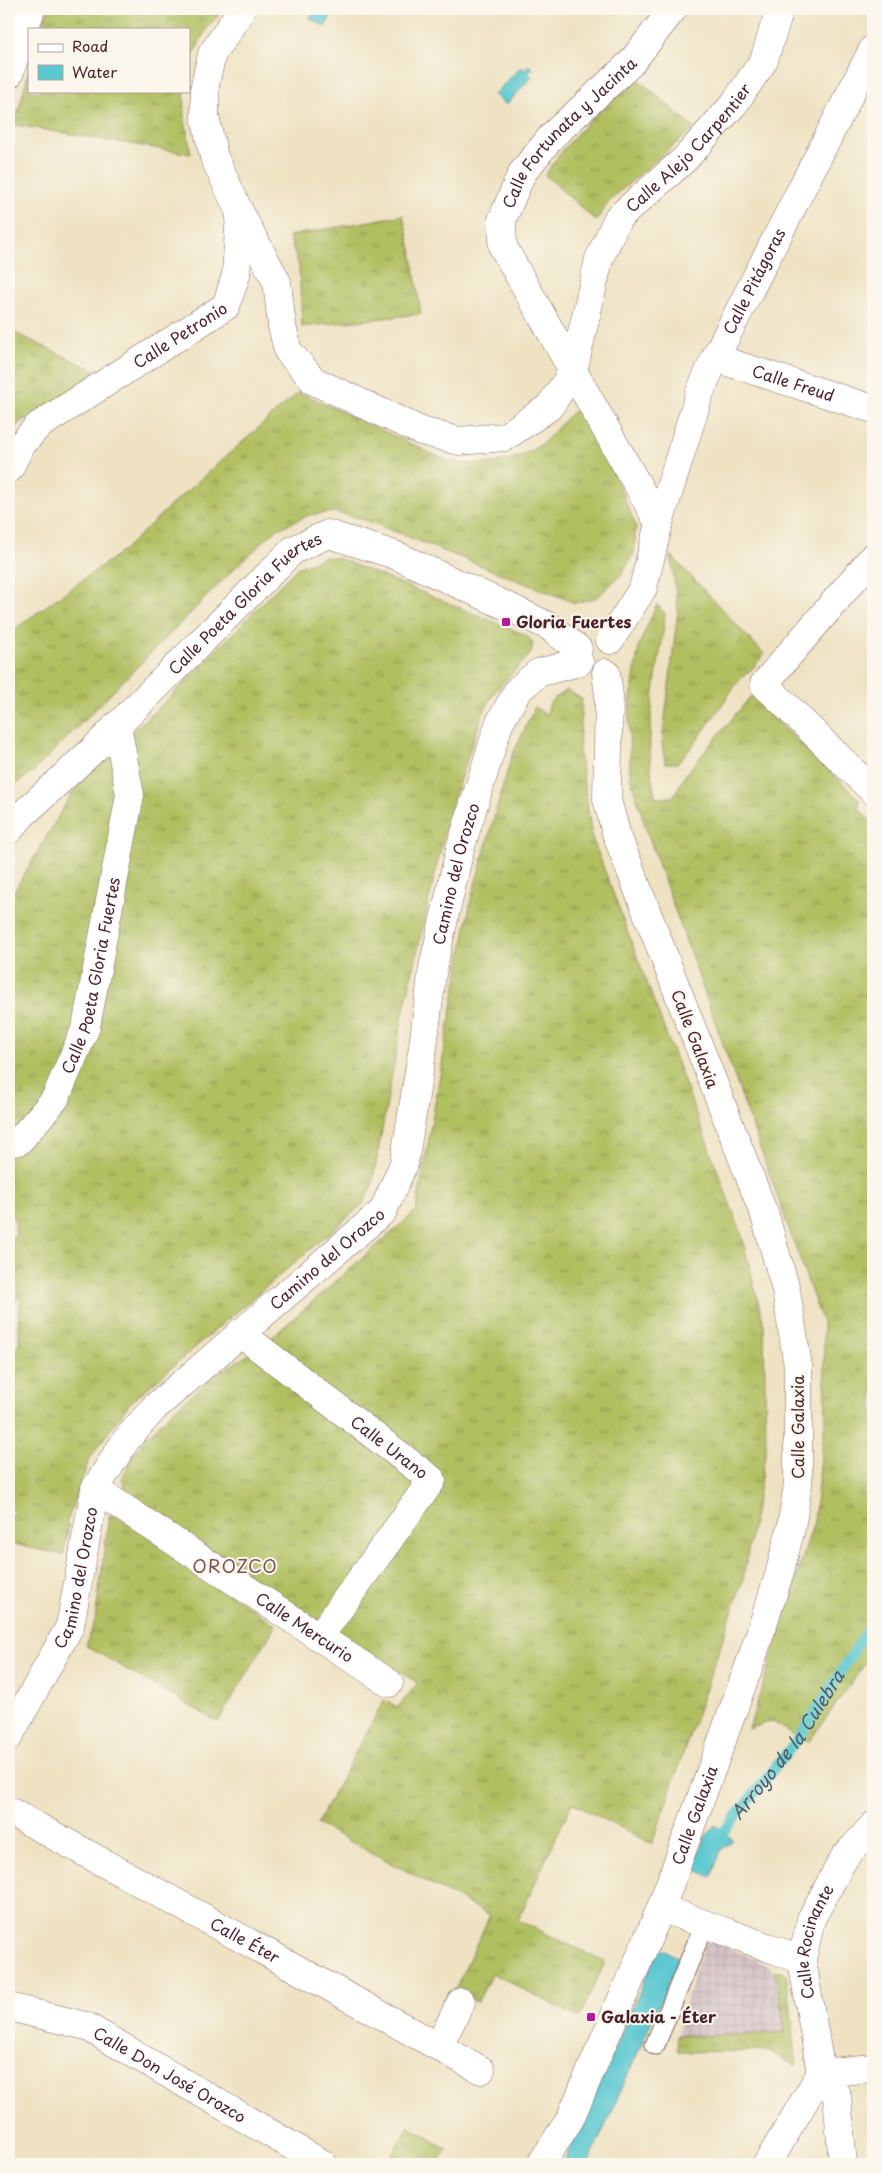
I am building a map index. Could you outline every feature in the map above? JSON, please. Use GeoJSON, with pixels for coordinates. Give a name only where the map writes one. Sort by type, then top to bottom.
{"type":"FeatureCollection","features":[{"type":"Feature","properties":{"kind":"street"},"geometry":{"type":"LineString","coordinates":[[9,74],[31,9]]}},
{"type":"Feature","properties":{"kind":"street","name":"Calle Petronio"},"geometry":{"type":"LineString","coordinates":[[9,469],[21,445],[38,426],[226,306],[236,275],[240,214],[214,157],[205,117],[205,85],[212,54],[242,9]]}},
{"type":"Feature","properties":{"kind":"street","name":"Calle Fortunata y Jacinta"},"geometry":{"type":"LineString","coordinates":[[659,523],[503,247],[502,220],[522,173],[552,136],[631,63],[673,9]]}},
{"type":"Feature","properties":{"kind":"street","name":"Calle Alejo Carpentier"},"geometry":{"type":"LineString","coordinates":[[573,372],[599,259],[618,218],[684,160],[734,104],[764,60],[780,9]]}},
{"type":"Feature","properties":{"kind":"street","name":"Calle Pitágoras"},"geometry":{"type":"LineString","coordinates":[[659,523],[700,392],[715,358],[873,49]]}},
{"type":"Feature","properties":{"kind":"street"},"geometry":{"type":"LineString","coordinates":[[240,214],[277,282],[282,326],[288,351],[314,381],[421,431],[459,441],[505,437],[549,407],[573,372]]}},
{"type":"Feature","properties":{"kind":"street","name":"Calle Freud"},"geometry":{"type":"LineString","coordinates":[[715,358],[873,409]]}},
{"type":"Feature","properties":{"kind":"street"},"geometry":{"type":"LineString","coordinates":[[610,640],[644,588],[659,523]]}},
{"type":"Feature","properties":{"kind":"street","name":"Calle Poeta Gloria Fuertes"},"geometry":{"type":"LineString","coordinates":[[13,814],[117,725],[293,550],[328,534],[395,555],[550,627],[578,656]]}},
{"type":"Feature","properties":{"kind":"street"},"geometry":{"type":"LineString","coordinates":[[873,557],[764,684],[873,791]]}},
{"type":"Feature","properties":{"kind":"street"},"geometry":{"type":"LineString","coordinates":[[598,634],[610,640],[614,644],[617,657],[615,664],[606,673],[600,675],[587,672],[578,656],[586,638],[598,634]]}},
{"type":"Feature","properties":{"kind":"street","name":"Camino del Orozco"},"geometry":{"type":"LineString","coordinates":[[9,1736],[70,1626],[96,1489],[126,1440],[155,1407],[383,1210],[404,1163],[423,1047],[433,967],[460,849],[499,724],[518,690],[538,673],[578,656]]}},
{"type":"Feature","properties":{"kind":"street","name":"Calle Galaxia"},"geometry":{"type":"LineString","coordinates":[[541,2164],[570,2119],[661,1908],[753,1656],[786,1547],[798,1484],[798,1366],[786,1290],[765,1216],[616,834],[608,799],[609,696],[606,673]]}},
{"type":"Feature","properties":{"kind":"street","name":"Calle Poeta Gloria Fuertes"},"geometry":{"type":"LineString","coordinates":[[9,1143],[19,1141],[55,1099],[86,1027],[130,795],[117,725]]}},
{"type":"Feature","properties":{"kind":"street","name":"Calle Urano"},"geometry":{"type":"LineString","coordinates":[[240,1333],[432,1480],[319,1637]]}},
{"type":"Feature","properties":{"kind":"street","name":"Calle Mercurio"},"geometry":{"type":"LineString","coordinates":[[96,1489],[389,1683]]}},
{"type":"Feature","properties":{"kind":"street","name":"Calle Éter"},"geometry":{"type":"LineString","coordinates":[[9,1810],[481,2070]]}},
{"type":"Feature","properties":{"kind":"street","name":"Calle Rocinante"},"geometry":{"type":"LineString","coordinates":[[821,2073],[802,1960],[811,1919],[844,1858],[873,1826]]}},
{"type":"Feature","properties":{"kind":"street"},"geometry":{"type":"LineString","coordinates":[[661,1908],[802,1960]]}},
{"type":"Feature","properties":{"kind":"street"},"geometry":{"type":"LineString","coordinates":[[440,2046],[461,2002]]}},
{"type":"Feature","properties":{"kind":"street","name":"Calle Don José Orozco"},"geometry":{"type":"LineString","coordinates":[[9,2007],[86,2026],[323,2164]]}},
{"type":"Feature","properties":{"kind":"street"},"geometry":{"type":"LineString","coordinates":[[821,2073],[873,2068]]}},
{"type":"Feature","properties":{"kind":"street"},"geometry":{"type":"LineString","coordinates":[[767,2164],[821,2073]]}},
{"type":"Feature","properties":{"kind":"street"},"geometry":{"type":"LineString","coordinates":[[821,2073],[837,2096],[843,2164]]}},
{"type":"Feature","properties":{"kind":"lane"},"geometry":{"type":"LineString","coordinates":[[655,2045],[700,1921]]}},
{"type":"Feature","properties":{"kind":"shaded area"},"geometry":{"type":"Polygon","coordinates":[[[707,1939],[768,1965],[774,1971],[777,1979],[785,2032],[709,2036],[677,2035],[696,1968],[707,1939]]]}},
{"type":"Feature","properties":{"kind":"green space"},"geometry":{"type":"Polygon","coordinates":[[[48,9],[224,9],[206,29],[190,62],[190,28],[41,28],[48,9]]]}},
{"type":"Feature","properties":{"kind":"green space"},"geometry":{"type":"Polygon","coordinates":[[[28,73],[28,92],[184,92],[185,119],[191,154],[15,125],[28,73]]]}},
{"type":"Feature","properties":{"kind":"green space"},"geometry":{"type":"Polygon","coordinates":[[[639,80],[694,128],[611,199],[596,221],[545,175],[587,123],[612,100],[639,80]]]}},
{"type":"Feature","properties":{"kind":"green space"},"geometry":{"type":"Polygon","coordinates":[[[403,215],[411,249],[421,314],[302,327],[299,266],[289,236],[403,215]]]}},
{"type":"Feature","properties":{"kind":"green space"},"geometry":{"type":"Polygon","coordinates":[[[9,330],[98,372],[17,425],[9,439],[9,330]]]}},
{"type":"Feature","properties":{"kind":"green space"},"geometry":{"type":"Polygon","coordinates":[[[299,392],[446,460],[472,464],[499,462],[525,454],[547,439],[574,411],[583,415],[618,483],[636,526],[634,553],[622,574],[596,598],[575,603],[363,519],[334,512],[309,515],[276,530],[237,566],[34,771],[10,788],[9,836],[9,633],[124,550],[170,506],[299,392]]]}},
{"type":"Feature","properties":{"kind":"green space"},"geometry":{"type":"Polygon","coordinates":[[[671,555],[764,654],[753,668],[740,679],[698,739],[678,763],[665,763],[662,743],[678,610],[671,555]]]}},
{"type":"Feature","properties":{"kind":"green space"},"geometry":{"type":"Polygon","coordinates":[[[324,557],[338,558],[526,635],[533,643],[531,653],[494,693],[482,715],[450,809],[403,1014],[372,1185],[363,1204],[130,1403],[90,1457],[66,1525],[69,1526],[63,1555],[9,1543],[9,1525],[14,1510],[9,1508],[9,1363],[19,1343],[20,1294],[9,1312],[9,1235],[16,1237],[15,1220],[12,1218],[9,1203],[9,900],[84,773],[163,704],[297,568],[324,557]]]}},
{"type":"Feature","properties":{"kind":"green space"},"geometry":{"type":"Polygon","coordinates":[[[657,604],[665,614],[650,729],[652,776],[656,798],[673,797],[686,774],[751,696],[859,799],[859,809],[873,823],[873,1653],[808,1743],[771,1721],[749,1729],[814,1521],[826,1411],[823,1324],[647,832],[630,776],[629,711],[639,645],[657,604]]]}},
{"type":"Feature","properties":{"kind":"green space"},"geometry":{"type":"Polygon","coordinates":[[[567,690],[582,699],[579,750],[592,837],[741,1233],[764,1325],[766,1449],[743,1580],[652,1844],[572,1803],[518,1920],[605,1962],[579,2018],[492,1973],[477,2003],[455,1990],[490,1915],[317,1824],[384,1700],[398,1707],[418,1683],[149,1516],[128,1499],[122,1478],[146,1437],[175,1409],[218,1373],[261,1347],[416,1211],[471,899],[511,758],[535,707],[546,715],[551,701],[567,690]]]}},
{"type":"Feature","properties":{"kind":"green space"},"geometry":{"type":"Polygon","coordinates":[[[116,1515],[276,1625],[218,1722],[86,1646],[95,1621],[109,1516],[116,1515]]]}},
{"type":"Feature","properties":{"kind":"green space"},"geometry":{"type":"Polygon","coordinates":[[[774,1971],[783,1971],[787,1977],[797,2066],[767,2051],[678,2052],[677,2035],[709,2036],[785,2032],[777,1979],[774,1971]]]}},
{"type":"Feature","properties":{"kind":"green space"},"geometry":{"type":"Polygon","coordinates":[[[409,2126],[447,2149],[437,2164],[386,2164],[409,2126]]]}},
{"type":"Feature","properties":{"kind":"water"},"geometry":{"type":"Polygon","coordinates":[[[316,9],[335,9],[325,27],[310,18],[316,9]]]}},
{"type":"Feature","properties":{"kind":"water"},"geometry":{"type":"Polygon","coordinates":[[[529,65],[533,69],[528,73],[532,77],[506,105],[494,94],[521,67],[525,70],[529,65]]]}},
{"type":"Feature","properties":{"kind":"water"},"geometry":{"type":"Polygon","coordinates":[[[715,1825],[733,1840],[721,1850],[711,1877],[692,1868],[704,1839],[715,1825]]]}},
{"type":"Feature","properties":{"kind":"water"},"geometry":{"type":"Polygon","coordinates":[[[659,1948],[680,1958],[588,2164],[563,2164],[659,1948]]]}},
{"type":"Feature","properties":{"kind":"waterway","name":"Arroyo de la Culebra"},"geometry":{"type":"LineString","coordinates":[[716,1841],[799,1738],[869,1627],[873,1617]]}},
{"type":"Feature","properties":{"kind":"place","name":"Gloria Fuertes"},"geometry":{"type":"Point","coordinates":[506,622]}},
{"type":"Feature","properties":{"kind":"place","name":"Galaxia - Éter"},"geometry":{"type":"Point","coordinates":[591,2017]}},
{"type":"Feature","properties":{"kind":"district","name":"OROZCO"},"geometry":{"type":"Point","coordinates":[235,1567]}}]}
